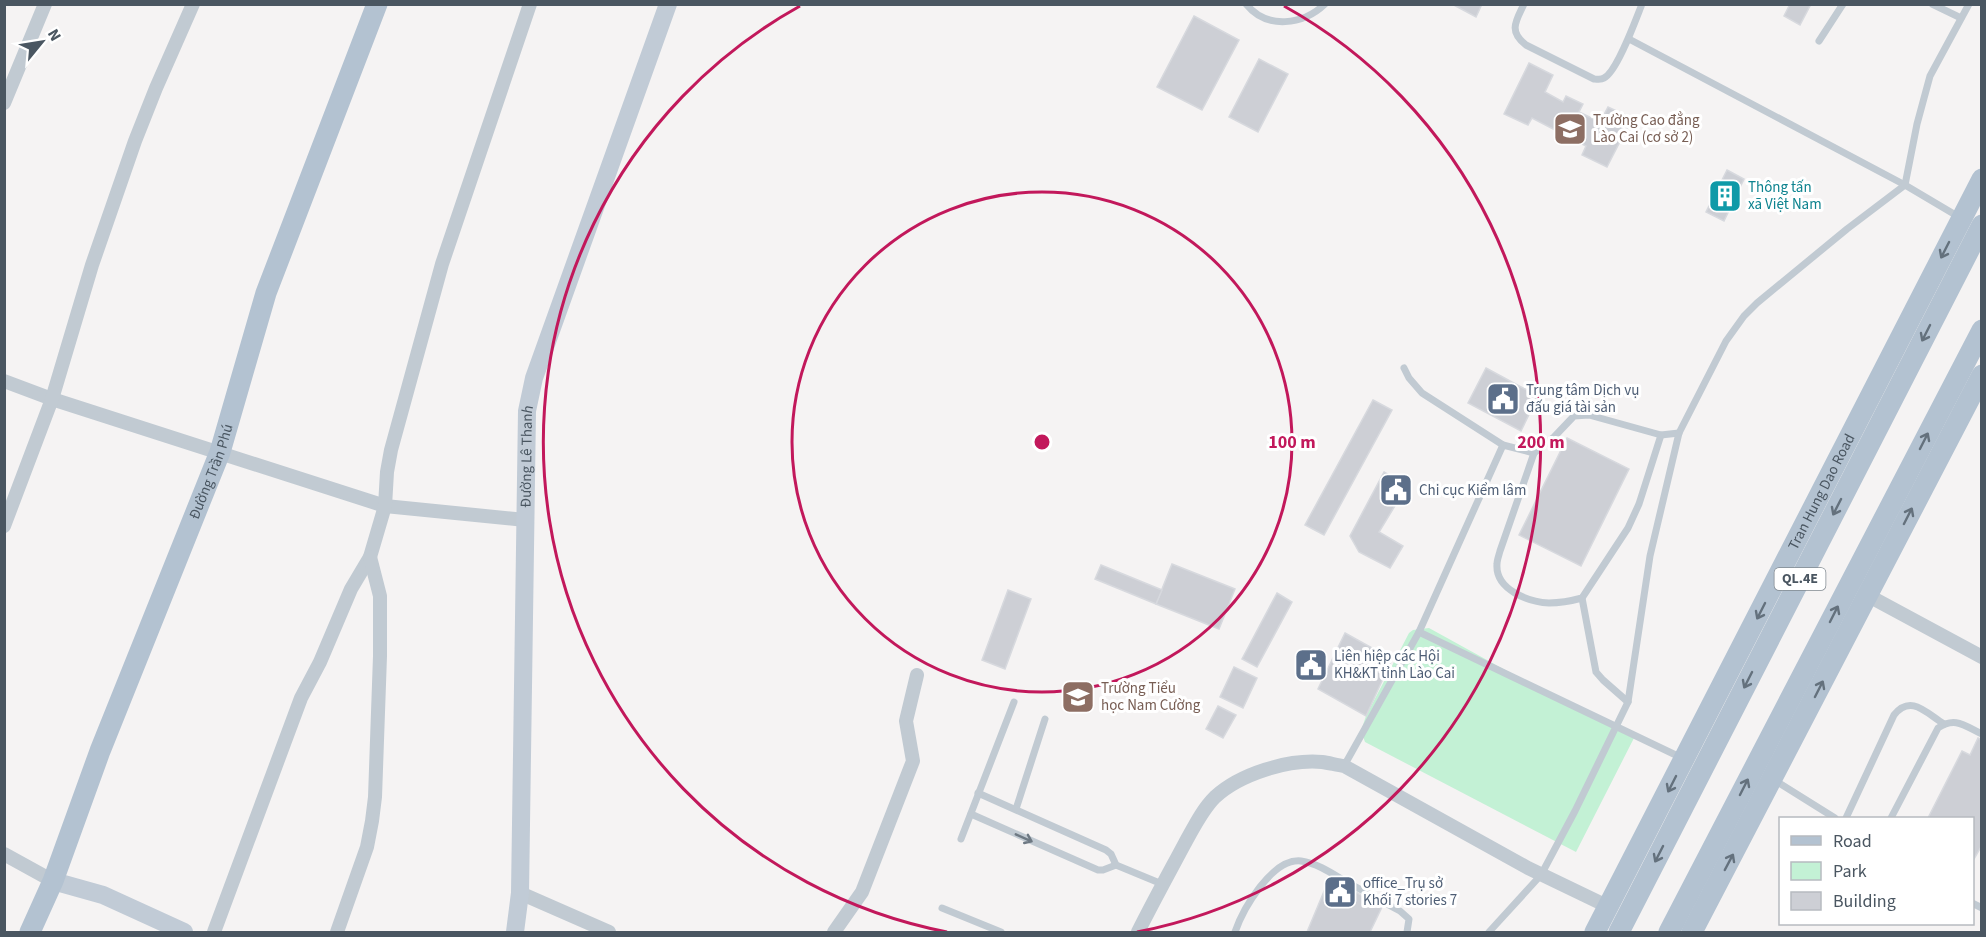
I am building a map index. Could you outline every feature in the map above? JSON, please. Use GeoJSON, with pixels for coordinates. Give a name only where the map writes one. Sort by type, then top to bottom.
{"type":"FeatureCollection","features":[{"type":"Feature","properties":{"kind":"main road","name":"Đường Trần Phú"},"geometry":{"type":"LineString","coordinates":[[30,933],[220,452],[266,293],[377,4]]}},
{"type":"Feature","properties":{"kind":"main road","name":"Tran Hung Dao Road"},"geometry":{"type":"LineString","coordinates":[[1619,933],[1972,222],[1982,179]]}},
{"type":"Feature","properties":{"kind":"main road","name":"Tran Hung Dao Road"},"geometry":{"type":"LineString","coordinates":[[1596,933],[1684,759],[1972,222]]}},
{"type":"Feature","properties":{"kind":"main road","name":"QL.4E"},"geometry":{"type":"LineString","coordinates":[[1668,933],[1982,330]]}},
{"type":"Feature","properties":{"kind":"main road"},"geometry":{"type":"LineString","coordinates":[[1692,933],[1982,375]]}},
{"type":"Feature","properties":{"kind":"street"},"geometry":{"type":"LineString","coordinates":[[4,103],[45,4]]}},
{"type":"Feature","properties":{"kind":"street"},"geometry":{"type":"LineString","coordinates":[[4,526],[52,399],[92,265],[135,141],[193,4]]}},
{"type":"Feature","properties":{"kind":"street"},"geometry":{"type":"LineString","coordinates":[[214,933],[301,698],[320,662],[351,589],[370,557],[385,506],[391,450],[442,264],[530,4]]}},
{"type":"Feature","properties":{"kind":"street","name":"Đường Lê Thanh"},"geometry":{"type":"LineString","coordinates":[[514,933],[520,893],[527,411],[534,378],[668,4]]}},
{"type":"Feature","properties":{"kind":"street"},"geometry":{"type":"LineString","coordinates":[[4,381],[52,399],[385,506],[525,520]]}},
{"type":"Feature","properties":{"kind":"street"},"geometry":{"type":"LineString","coordinates":[[337,933],[367,847],[375,797],[380,596],[370,557]]}},
{"type":"Feature","properties":{"kind":"street"},"geometry":{"type":"LineString","coordinates":[[1867,595],[1982,657]]}},
{"type":"Feature","properties":{"kind":"street"},"geometry":{"type":"LineString","coordinates":[[834,933],[862,892],[914,761],[906,721],[917,675]]}},
{"type":"Feature","properties":{"kind":"street"},"geometry":{"type":"LineString","coordinates":[[1138,933],[1202,812],[1215,798],[1241,780],[1263,771],[1297,763],[1322,762],[1344,766],[1541,875],[1609,907]]}},
{"type":"Feature","properties":{"kind":"street"},"geometry":{"type":"LineString","coordinates":[[4,854],[52,881],[103,894],[184,933]]}},
{"type":"Feature","properties":{"kind":"street"},"geometry":{"type":"LineString","coordinates":[[520,893],[609,933]]}},
{"type":"Feature","properties":{"kind":"lane"},"geometry":{"type":"LineString","coordinates":[[1246,4],[1250,10],[1271,21],[1284,22],[1315,14],[1325,4]]}},
{"type":"Feature","properties":{"kind":"lane"},"geometry":{"type":"LineString","coordinates":[[1524,4],[1515,22],[1515,30],[1520,40],[1594,79],[1605,78],[1612,71],[1629,39],[1642,4]]}},
{"type":"Feature","properties":{"kind":"lane"},"geometry":{"type":"LineString","coordinates":[[1819,41],[1843,4]]}},
{"type":"Feature","properties":{"kind":"lane"},"geometry":{"type":"LineString","coordinates":[[1932,4],[1962,18]]}},
{"type":"Feature","properties":{"kind":"lane"},"geometry":{"type":"LineString","coordinates":[[1489,933],[1541,875],[1618,726],[1628,702],[1650,556],[1679,433],[1726,341],[1744,316],[1847,229],[1905,185],[1917,124],[1930,76],[1969,4]]}},
{"type":"Feature","properties":{"kind":"lane"},"geometry":{"type":"LineString","coordinates":[[1629,39],[1972,222]]}},
{"type":"Feature","properties":{"kind":"lane"},"geometry":{"type":"LineString","coordinates":[[1404,368],[1422,393],[1503,445],[1534,453]]}},
{"type":"Feature","properties":{"kind":"lane"},"geometry":{"type":"LineString","coordinates":[[1661,435],[1639,504],[1628,528],[1582,598],[1566,603],[1547,603],[1516,594],[1506,586],[1498,575],[1497,565],[1534,453],[1554,437],[1567,421],[1580,415],[1661,435],[1679,433]]}},
{"type":"Feature","properties":{"kind":"lane"},"geometry":{"type":"LineString","coordinates":[[1344,766],[1419,632],[1503,445]]}},
{"type":"Feature","properties":{"kind":"lane"},"geometry":{"type":"LineString","coordinates":[[1582,598],[1596,672],[1628,702]]}},
{"type":"Feature","properties":{"kind":"lane"},"geometry":{"type":"LineString","coordinates":[[1419,632],[1684,759]]}},
{"type":"Feature","properties":{"kind":"lane"},"geometry":{"type":"LineString","coordinates":[[961,839],[1014,702]]}},
{"type":"Feature","properties":{"kind":"lane"},"geometry":{"type":"LineString","coordinates":[[1847,817],[1894,715],[1903,705],[1913,704],[1944,724]]}},
{"type":"Feature","properties":{"kind":"lane"},"geometry":{"type":"LineString","coordinates":[[1016,809],[1045,719]]}},
{"type":"Feature","properties":{"kind":"lane"},"geometry":{"type":"LineString","coordinates":[[1892,817],[1934,733],[1949,721],[1982,734]]}},
{"type":"Feature","properties":{"kind":"lane"},"geometry":{"type":"LineString","coordinates":[[1772,779],[1832,817]]}},
{"type":"Feature","properties":{"kind":"lane"},"geometry":{"type":"LineString","coordinates":[[978,793],[1106,850],[1111,854],[1116,865],[1162,884]]}},
{"type":"Feature","properties":{"kind":"lane"},"geometry":{"type":"LineString","coordinates":[[971,814],[1098,870],[1116,865]]}},
{"type":"Feature","properties":{"kind":"lane"},"geometry":{"type":"LineString","coordinates":[[1234,933],[1248,906],[1274,871],[1286,863],[1299,861],[1316,865],[1400,911],[1409,919],[1407,933]]}},
{"type":"Feature","properties":{"kind":"lane"},"geometry":{"type":"LineString","coordinates":[[942,908],[1001,933]]}},
{"type":"Feature","properties":{"kind":"green space"},"geometry":{"type":"Polygon","coordinates":[[[1429,628],[1590,717],[1634,738],[1576,852],[1365,742],[1361,731],[1366,716],[1409,633],[1413,630],[1429,628]]]}},
{"type":"Feature","properties":{"kind":"building"},"geometry":{"type":"Polygon","coordinates":[[[1452,4],[1482,4],[1476,17],[1452,4]]]}},
{"type":"Feature","properties":{"kind":"building"},"geometry":{"type":"Polygon","coordinates":[[[1790,4],[1811,4],[1800,25],[1784,16],[1790,4]]]}},
{"type":"Feature","properties":{"kind":"building"},"geometry":{"type":"Polygon","coordinates":[[[1194,16],[1239,40],[1202,110],[1157,87],[1194,16]]]}},
{"type":"Feature","properties":{"kind":"building"},"geometry":{"type":"Polygon","coordinates":[[[1259,59],[1288,74],[1258,132],[1229,117],[1259,59]]]}},
{"type":"Feature","properties":{"kind":"building"},"geometry":{"type":"Polygon","coordinates":[[[1529,63],[1553,75],[1545,92],[1563,102],[1566,96],[1583,104],[1579,112],[1600,122],[1608,107],[1632,118],[1607,167],[1582,155],[1586,146],[1532,118],[1528,125],[1504,114],[1529,63]]]}},
{"type":"Feature","properties":{"kind":"building","name":"Thông tấn xã Việt Nam"},"geometry":{"type":"Polygon","coordinates":[[[1727,170],[1744,179],[1724,221],[1706,212],[1727,170]]]}},
{"type":"Feature","properties":{"kind":"building","name":"Trung tâm Dịch vụ đấu giá tài sản"},"geometry":{"type":"Polygon","coordinates":[[[1486,368],[1538,396],[1521,431],[1468,403],[1486,368]]]}},
{"type":"Feature","properties":{"kind":"building"},"geometry":{"type":"Polygon","coordinates":[[[1373,400],[1392,410],[1324,535],[1305,525],[1373,400]]]}},
{"type":"Feature","properties":{"kind":"building"},"geometry":{"type":"Polygon","coordinates":[[[1567,438],[1629,469],[1581,566],[1519,535],[1567,438]]]}},
{"type":"Feature","properties":{"kind":"building"},"geometry":{"type":"Polygon","coordinates":[[[1384,472],[1407,486],[1379,532],[1403,546],[1390,568],[1359,552],[1350,536],[1384,472]]]}},
{"type":"Feature","properties":{"kind":"building"},"geometry":{"type":"Polygon","coordinates":[[[1172,564],[1235,589],[1219,629],[1156,604],[1172,564]]]}},
{"type":"Feature","properties":{"kind":"building"},"geometry":{"type":"Polygon","coordinates":[[[1101,565],[1162,590],[1156,604],[1095,579],[1101,565]]]}},
{"type":"Feature","properties":{"kind":"building"},"geometry":{"type":"Polygon","coordinates":[[[1008,590],[1031,599],[1005,669],[982,660],[1008,590]]]}},
{"type":"Feature","properties":{"kind":"building"},"geometry":{"type":"Polygon","coordinates":[[[1277,593],[1292,602],[1257,667],[1242,659],[1277,593]]]}},
{"type":"Feature","properties":{"kind":"building"},"geometry":{"type":"Polygon","coordinates":[[[1345,633],[1392,659],[1366,716],[1318,689],[1345,633]]]}},
{"type":"Feature","properties":{"kind":"building"},"geometry":{"type":"Polygon","coordinates":[[[1234,667],[1257,678],[1243,708],[1220,697],[1234,667]]]}},
{"type":"Feature","properties":{"kind":"building"},"geometry":{"type":"Polygon","coordinates":[[[1218,706],[1236,715],[1223,738],[1206,729],[1218,706]]]}},
{"type":"Feature","properties":{"kind":"building"},"geometry":{"type":"Polygon","coordinates":[[[1978,738],[1982,740],[1982,845],[1974,859],[1974,817],[1929,817],[1962,751],[1970,755],[1978,738]]]}},
{"type":"Feature","properties":{"kind":"building","name":"office_Trụ sở Khối 7 stories 7"},"geometry":{"type":"Polygon","coordinates":[[[1330,877],[1382,907],[1370,932],[1307,932],[1330,877]]]}},
{"type":"Feature","properties":{"kind":"place","name":"Trường Cao đẳng Lào Cai (cơ sở 2)"},"geometry":{"type":"Point","coordinates":[1570,129]}},
{"type":"Feature","properties":{"kind":"place","name":"Thông tấn xã Việt Nam"},"geometry":{"type":"Point","coordinates":[1725,196]}},
{"type":"Feature","properties":{"kind":"place","name":"Trung tâm Dịch vụ đấu giá tài sản"},"geometry":{"type":"Point","coordinates":[1503,399]}},
{"type":"Feature","properties":{"kind":"place","name":"Chi cục Kiểm lâm"},"geometry":{"type":"Point","coordinates":[1396,490]}},
{"type":"Feature","properties":{"kind":"place","name":"Liên hiệp các Hội KH&KT tỉnh Lào Cai"},"geometry":{"type":"Point","coordinates":[1311,665]}},
{"type":"Feature","properties":{"kind":"place","name":"Trường Tiểu học Nam Cường"},"geometry":{"type":"Point","coordinates":[1078,697]}},
{"type":"Feature","properties":{"kind":"place","name":"office_Trụ sở Khối 7 stories 7"},"geometry":{"type":"Point","coordinates":[1340,892]}}]}
